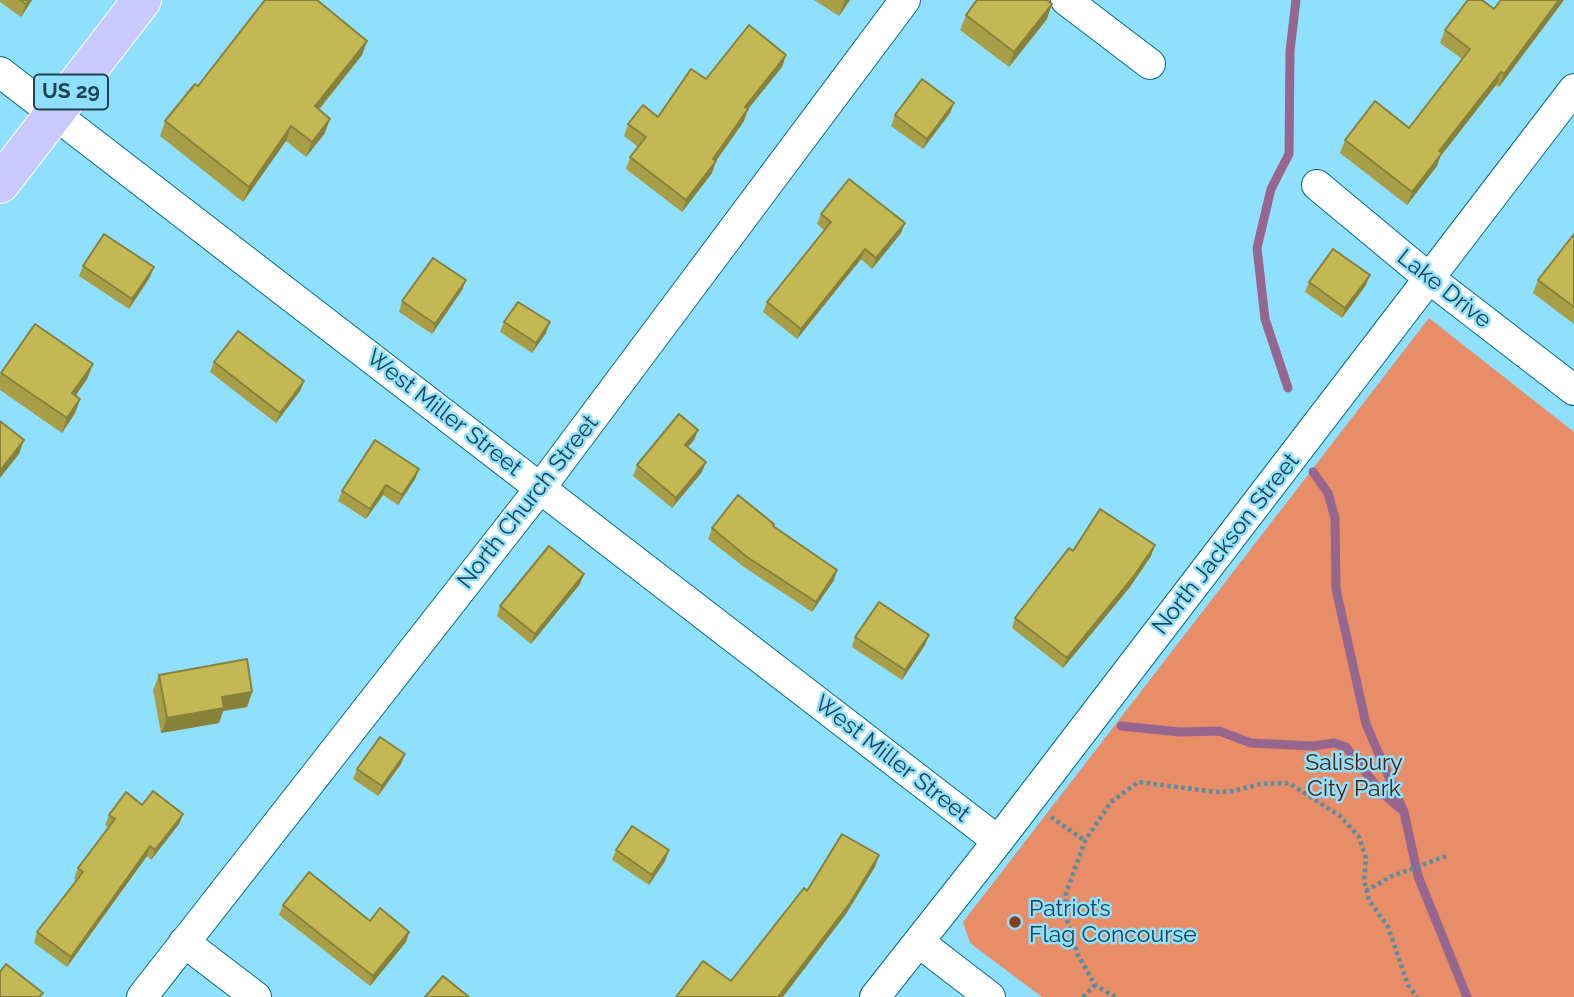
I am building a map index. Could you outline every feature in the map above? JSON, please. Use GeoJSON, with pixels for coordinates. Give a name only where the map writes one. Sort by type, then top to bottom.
{"type":"FeatureCollection","features":[{"type":"Feature","properties":{"kind":"main road","name":"US 29"},"geometry":{"type":"LineString","coordinates":[[0,184],[142,0]]}},
{"type":"Feature","properties":{"kind":"street","name":"North Church Street"},"geometry":{"type":"LineString","coordinates":[[142,997],[541,487],[905,0]]}},
{"type":"Feature","properties":{"kind":"street"},"geometry":{"type":"LineString","coordinates":[[1066,0],[1150,64]]}},
{"type":"Feature","properties":{"kind":"street","name":"West Miller Street"},"geometry":{"type":"LineString","coordinates":[[0,72],[998,841]]}},
{"type":"Feature","properties":{"kind":"street","name":"North Jackson Street"},"geometry":{"type":"LineString","coordinates":[[875,997],[920,943],[1574,89]]}},
{"type":"Feature","properties":{"kind":"street","name":"Lake Drive"},"geometry":{"type":"LineString","coordinates":[[1317,186],[1430,279],[1574,390]]}},
{"type":"Feature","properties":{"kind":"street"},"geometry":{"type":"LineString","coordinates":[[184,942],[256,997]]}},
{"type":"Feature","properties":{"kind":"street"},"geometry":{"type":"LineString","coordinates":[[920,943],[989,997]]}},
{"type":"Feature","properties":{"kind":"path"},"geometry":{"type":"LineString","coordinates":[[1115,997],[1095,985],[1078,955],[1066,917],[1066,893],[1085,841],[1111,802],[1138,782],[1217,792],[1234,791],[1260,783],[1289,783],[1340,816],[1359,837],[1366,858],[1366,891],[1369,900],[1388,928],[1408,985],[1418,997]]}},
{"type":"Feature","properties":{"kind":"path"},"geometry":{"type":"LineString","coordinates":[[1048,815],[1085,841]]}},
{"type":"Feature","properties":{"kind":"path"},"geometry":{"type":"LineString","coordinates":[[1366,891],[1390,877],[1446,856]]}},
{"type":"Feature","properties":{"kind":"path"},"geometry":{"type":"LineString","coordinates":[[1083,997],[1095,985]]}},
{"type":"Feature","properties":{"kind":"green space","name":"Salisbury City Park"},"geometry":{"type":"Polygon","coordinates":[[[1429,318],[1574,432],[1574,997],[1042,997],[970,943],[963,922],[1429,318]]]}},
{"type":"Feature","properties":{"kind":"building"},"geometry":{"type":"Polygon","coordinates":[[[265,0],[317,0],[367,41],[315,106],[330,119],[312,142],[291,126],[249,187],[165,121],[195,84],[198,86],[265,0]]]}},
{"type":"Feature","properties":{"kind":"building"},"geometry":{"type":"Polygon","coordinates":[[[977,0],[1047,0],[1052,4],[1014,52],[966,15],[977,0]]]}},
{"type":"Feature","properties":{"kind":"building"},"geometry":{"type":"Polygon","coordinates":[[[1468,0],[1482,0],[1494,9],[1501,0],[1559,0],[1504,74],[1501,72],[1439,151],[1442,153],[1412,192],[1345,140],[1375,101],[1409,128],[1470,49],[1445,30],[1468,0]]]}},
{"type":"Feature","properties":{"kind":"building"},"geometry":{"type":"Polygon","coordinates":[[[749,25],[786,55],[745,107],[748,109],[713,159],[716,161],[686,200],[630,157],[646,137],[628,124],[643,105],[658,117],[691,69],[706,79],[749,25]]]}},
{"type":"Feature","properties":{"kind":"building"},"geometry":{"type":"Polygon","coordinates":[[[922,79],[954,103],[927,139],[895,115],[922,79]]]}},
{"type":"Feature","properties":{"kind":"building"},"geometry":{"type":"Polygon","coordinates":[[[849,179],[905,223],[876,258],[865,249],[801,329],[767,302],[831,222],[821,214],[849,179]]]}},
{"type":"Feature","properties":{"kind":"building"},"geometry":{"type":"Polygon","coordinates":[[[104,234],[154,267],[132,299],[83,266],[104,234]]]}},
{"type":"Feature","properties":{"kind":"building"},"geometry":{"type":"Polygon","coordinates":[[[1574,234],[1574,307],[1538,280],[1574,234]]]}},
{"type":"Feature","properties":{"kind":"building"},"geometry":{"type":"Polygon","coordinates":[[[1333,249],[1370,275],[1345,308],[1309,282],[1333,249]]]}},
{"type":"Feature","properties":{"kind":"building"},"geometry":{"type":"Polygon","coordinates":[[[433,258],[466,280],[435,324],[402,301],[433,258]]]}},
{"type":"Feature","properties":{"kind":"building"},"geometry":{"type":"Polygon","coordinates":[[[518,302],[550,322],[536,343],[504,322],[518,302]]]}},
{"type":"Feature","properties":{"kind":"building"},"geometry":{"type":"Polygon","coordinates":[[[35,324],[93,364],[72,393],[80,399],[67,418],[1,373],[35,324]]]}},
{"type":"Feature","properties":{"kind":"building"},"geometry":{"type":"Polygon","coordinates":[[[238,331],[304,381],[280,413],[214,362],[238,331]]]}},
{"type":"Feature","properties":{"kind":"building"},"geometry":{"type":"Polygon","coordinates":[[[679,414],[698,430],[685,445],[706,462],[676,498],[637,465],[679,414]]]}},
{"type":"Feature","properties":{"kind":"building"},"geometry":{"type":"Polygon","coordinates":[[[0,421],[24,440],[0,471],[0,421]]]}},
{"type":"Feature","properties":{"kind":"building"},"geometry":{"type":"Polygon","coordinates":[[[375,440],[419,469],[402,495],[386,485],[370,509],[342,491],[375,440]]]}},
{"type":"Feature","properties":{"kind":"building"},"geometry":{"type":"Polygon","coordinates":[[[738,495],[774,524],[773,526],[837,570],[816,602],[747,557],[712,528],[738,495]]]}},
{"type":"Feature","properties":{"kind":"building"},"geometry":{"type":"Polygon","coordinates":[[[1100,509],[1155,545],[1134,576],[1067,658],[1015,618],[1069,548],[1073,551],[1100,509]]]}},
{"type":"Feature","properties":{"kind":"building"},"geometry":{"type":"Polygon","coordinates":[[[549,546],[584,574],[535,634],[500,606],[549,546]]]}},
{"type":"Feature","properties":{"kind":"building"},"geometry":{"type":"Polygon","coordinates":[[[879,602],[929,635],[905,670],[855,637],[879,602]]]}},
{"type":"Feature","properties":{"kind":"building"},"geometry":{"type":"Polygon","coordinates":[[[247,659],[252,692],[222,697],[224,708],[167,718],[159,675],[247,659]]]}},
{"type":"Feature","properties":{"kind":"building"},"geometry":{"type":"Polygon","coordinates":[[[380,737],[405,754],[382,786],[357,769],[380,737]]]}},
{"type":"Feature","properties":{"kind":"building"},"geometry":{"type":"Polygon","coordinates":[[[153,791],[183,814],[155,850],[150,846],[71,957],[37,932],[83,872],[78,868],[115,819],[109,815],[126,792],[142,805],[153,791]]]}},
{"type":"Feature","properties":{"kind":"building"},"geometry":{"type":"Polygon","coordinates":[[[632,826],[669,850],[652,875],[616,850],[632,826]]]}},
{"type":"Feature","properties":{"kind":"building"},"geometry":{"type":"Polygon","coordinates":[[[842,834],[879,855],[850,903],[778,997],[676,997],[703,961],[731,981],[804,888],[807,891],[842,834]]]}},
{"type":"Feature","properties":{"kind":"building"},"geometry":{"type":"Polygon","coordinates":[[[309,872],[370,921],[380,908],[409,932],[373,976],[283,905],[309,872]]]}},
{"type":"Feature","properties":{"kind":"building"},"geometry":{"type":"Polygon","coordinates":[[[6,964],[43,993],[39,997],[0,997],[0,972],[6,964]]]}},
{"type":"Feature","properties":{"kind":"building"},"geometry":{"type":"Polygon","coordinates":[[[443,976],[469,997],[425,997],[443,976]]]}},
{"type":"Feature","properties":{"kind":"waterway"},"geometry":{"type":"LineString","coordinates":[[1288,388],[1265,319],[1257,248],[1271,189],[1289,154],[1290,51],[1296,0]]}},
{"type":"Feature","properties":{"kind":"waterway"},"geometry":{"type":"LineString","coordinates":[[1313,472],[1328,493],[1335,518],[1336,589],[1366,724],[1404,812],[1418,876],[1467,997]]}},
{"type":"Feature","properties":{"kind":"waterway"},"geometry":{"type":"LineString","coordinates":[[1121,726],[1180,732],[1219,731],[1251,743],[1313,746],[1334,743],[1346,747],[1381,792],[1402,810]]}},
{"type":"Feature","properties":{"kind":"place","name":"Patriot’s Flag Concourse"},"geometry":{"type":"Point","coordinates":[1015,922]}}]}
